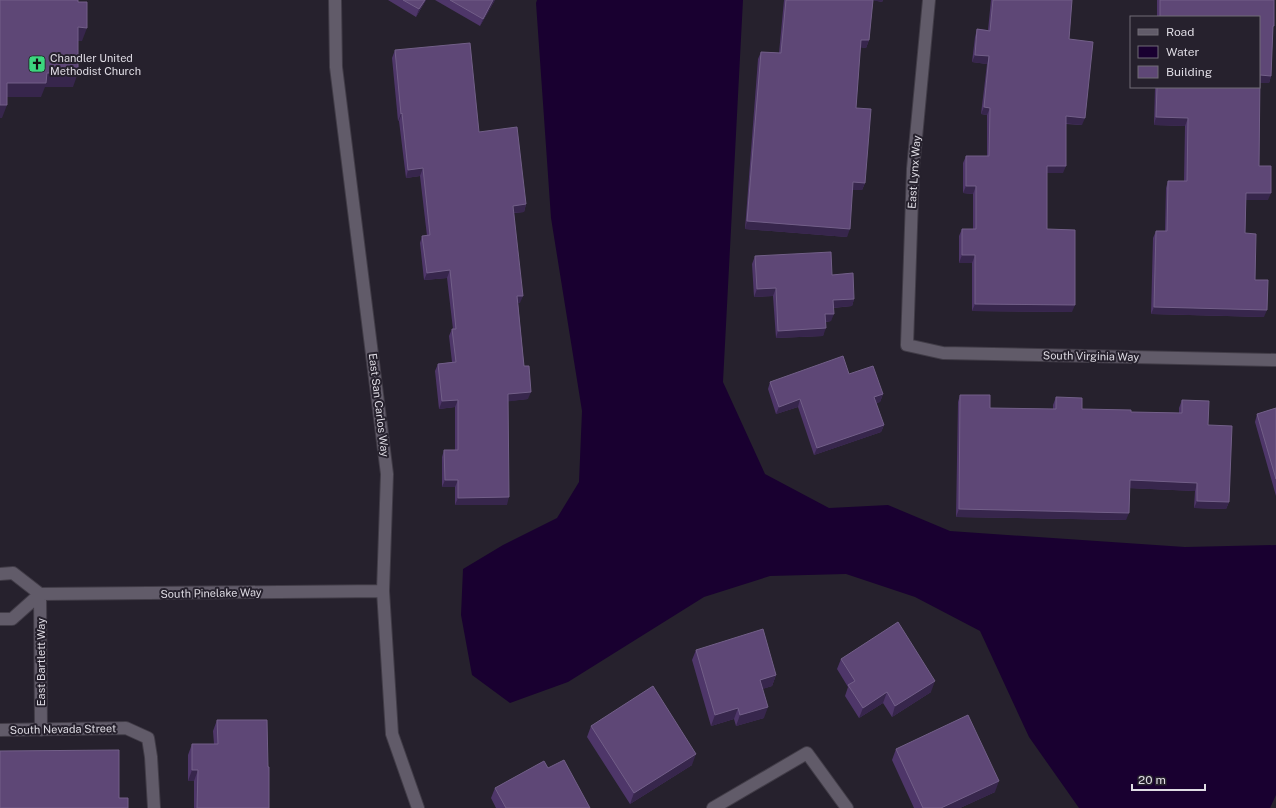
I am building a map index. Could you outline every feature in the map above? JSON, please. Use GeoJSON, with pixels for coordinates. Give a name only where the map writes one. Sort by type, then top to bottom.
{"type":"FeatureCollection","features":[{"type":"Feature","properties":{"kind":"street","name":"East San Carlos Way"},"geometry":{"type":"LineString","coordinates":[[335,0],[336,67],[387,474],[382,591],[392,734],[418,808]]}},
{"type":"Feature","properties":{"kind":"street","name":"East Lynx Way"},"geometry":{"type":"LineString","coordinates":[[906,345],[913,169],[929,0]]}},
{"type":"Feature","properties":{"kind":"street","name":"South Virginia Way"},"geometry":{"type":"LineString","coordinates":[[906,345],[943,353],[1276,360]]}},
{"type":"Feature","properties":{"kind":"street"},"geometry":{"type":"LineString","coordinates":[[0,574],[13,574],[40,594],[12,619],[0,619]]}},
{"type":"Feature","properties":{"kind":"street","name":"South Pinelake Way"},"geometry":{"type":"LineString","coordinates":[[40,594],[382,591]]}},
{"type":"Feature","properties":{"kind":"street","name":"East Bartlett Way"},"geometry":{"type":"LineString","coordinates":[[40,594],[41,730]]}},
{"type":"Feature","properties":{"kind":"street","name":"South Nevada Street"},"geometry":{"type":"LineString","coordinates":[[0,730],[126,728],[148,738],[151,757],[154,808]]}},
{"type":"Feature","properties":{"kind":"street"},"geometry":{"type":"LineString","coordinates":[[713,808],[807,753],[846,808]]}},
{"type":"Feature","properties":{"kind":"water"},"geometry":{"type":"Polygon","coordinates":[[[537,0],[743,0],[723,382],[765,474],[829,508],[888,505],[950,531],[1185,547],[1276,545],[1276,795],[1270,808],[1079,808],[1029,737],[980,631],[915,597],[846,574],[770,576],[704,597],[568,682],[510,703],[472,675],[461,615],[463,569],[503,545],[557,518],[579,482],[582,411],[551,218],[537,0]]]}},
{"type":"Feature","properties":{"kind":"building","name":"Chandler United Methodist Church"},"geometry":{"type":"Polygon","coordinates":[[[0,0],[78,0],[78,2],[87,2],[87,28],[78,27],[78,73],[47,73],[46,83],[7,83],[7,105],[0,105],[0,0]]]}},
{"type":"Feature","properties":{"kind":"building"},"geometry":{"type":"Polygon","coordinates":[[[403,0],[425,0],[419,9],[403,0]]]}},
{"type":"Feature","properties":{"kind":"building"},"geometry":{"type":"Polygon","coordinates":[[[450,0],[493,0],[483,19],[450,0]]]}},
{"type":"Feature","properties":{"kind":"building"},"geometry":{"type":"Polygon","coordinates":[[[786,0],[873,0],[869,40],[861,40],[856,108],[871,109],[865,183],[853,182],[850,229],[747,221],[761,52],[781,53],[786,0]]]}},
{"type":"Feature","properties":{"kind":"building"},"geometry":{"type":"Polygon","coordinates":[[[993,0],[1072,0],[1069,39],[1093,42],[1085,118],[1066,116],[1066,166],[1047,166],[1047,229],[1075,230],[1075,305],[975,304],[975,255],[962,255],[962,229],[976,229],[976,186],[966,186],[966,156],[989,156],[990,108],[984,107],[989,56],[975,55],[977,29],[990,31],[993,0]]]}},
{"type":"Feature","properties":{"kind":"building"},"geometry":{"type":"Polygon","coordinates":[[[1160,0],[1274,0],[1271,76],[1260,75],[1260,16],[1160,16],[1160,0]]]}},
{"type":"Feature","properties":{"kind":"building"},"geometry":{"type":"Polygon","coordinates":[[[470,43],[479,132],[517,127],[526,204],[513,206],[523,296],[517,296],[524,366],[529,366],[531,392],[508,394],[509,497],[458,498],[458,480],[445,480],[444,450],[458,450],[458,400],[442,401],[438,364],[456,362],[452,329],[456,329],[450,270],[427,273],[422,236],[430,235],[423,168],[408,170],[395,50],[470,43]]]}},
{"type":"Feature","properties":{"kind":"building"},"geometry":{"type":"Polygon","coordinates":[[[1157,88],[1260,88],[1259,166],[1271,166],[1271,193],[1246,193],[1245,233],[1256,234],[1255,280],[1268,280],[1267,310],[1154,307],[1156,231],[1167,231],[1168,181],[1187,181],[1188,118],[1156,117],[1157,88]]]}},
{"type":"Feature","properties":{"kind":"building"},"geometry":{"type":"Polygon","coordinates":[[[831,252],[832,275],[853,273],[854,299],[833,300],[834,314],[825,314],[826,328],[778,331],[776,288],[757,289],[755,256],[831,252]]]}},
{"type":"Feature","properties":{"kind":"building"},"geometry":{"type":"Polygon","coordinates":[[[843,356],[849,374],[873,366],[883,394],[874,397],[884,425],[817,448],[800,399],[779,407],[770,382],[843,356]]]}},
{"type":"Feature","properties":{"kind":"building"},"geometry":{"type":"Polygon","coordinates":[[[960,395],[990,395],[990,408],[1056,409],[1056,397],[1082,398],[1082,409],[1131,410],[1131,412],[1182,413],[1182,400],[1209,401],[1208,425],[1232,426],[1229,502],[1197,501],[1197,483],[1130,480],[1129,513],[959,509],[960,395]]]}},
{"type":"Feature","properties":{"kind":"building"},"geometry":{"type":"Polygon","coordinates":[[[1276,408],[1276,479],[1257,414],[1276,408]]]}},
{"type":"Feature","properties":{"kind":"building"},"geometry":{"type":"Polygon","coordinates":[[[898,622],[935,681],[895,706],[887,692],[863,708],[848,685],[855,681],[841,659],[898,622]]]}},
{"type":"Feature","properties":{"kind":"building"},"geometry":{"type":"Polygon","coordinates":[[[763,629],[776,675],[760,680],[768,707],[740,715],[738,708],[715,715],[696,650],[763,629]]]}},
{"type":"Feature","properties":{"kind":"building"},"geometry":{"type":"Polygon","coordinates":[[[653,686],[696,754],[634,793],[591,726],[653,686]]]}},
{"type":"Feature","properties":{"kind":"building"},"geometry":{"type":"Polygon","coordinates":[[[968,715],[999,781],[941,808],[923,808],[896,749],[968,715]]]}},
{"type":"Feature","properties":{"kind":"building"},"geometry":{"type":"Polygon","coordinates":[[[217,720],[267,720],[269,808],[197,808],[198,770],[192,770],[192,744],[218,744],[217,720]]]}},
{"type":"Feature","properties":{"kind":"building"},"geometry":{"type":"Polygon","coordinates":[[[119,750],[119,798],[128,798],[128,808],[0,808],[0,751],[119,750]]]}},
{"type":"Feature","properties":{"kind":"building"},"geometry":{"type":"Polygon","coordinates":[[[564,760],[590,808],[506,808],[495,788],[544,761],[548,768],[564,760]]]}},
{"type":"Feature","properties":{"kind":"place","name":"Chandler United Methodist Church"},"geometry":{"type":"Point","coordinates":[37,64]}}]}
